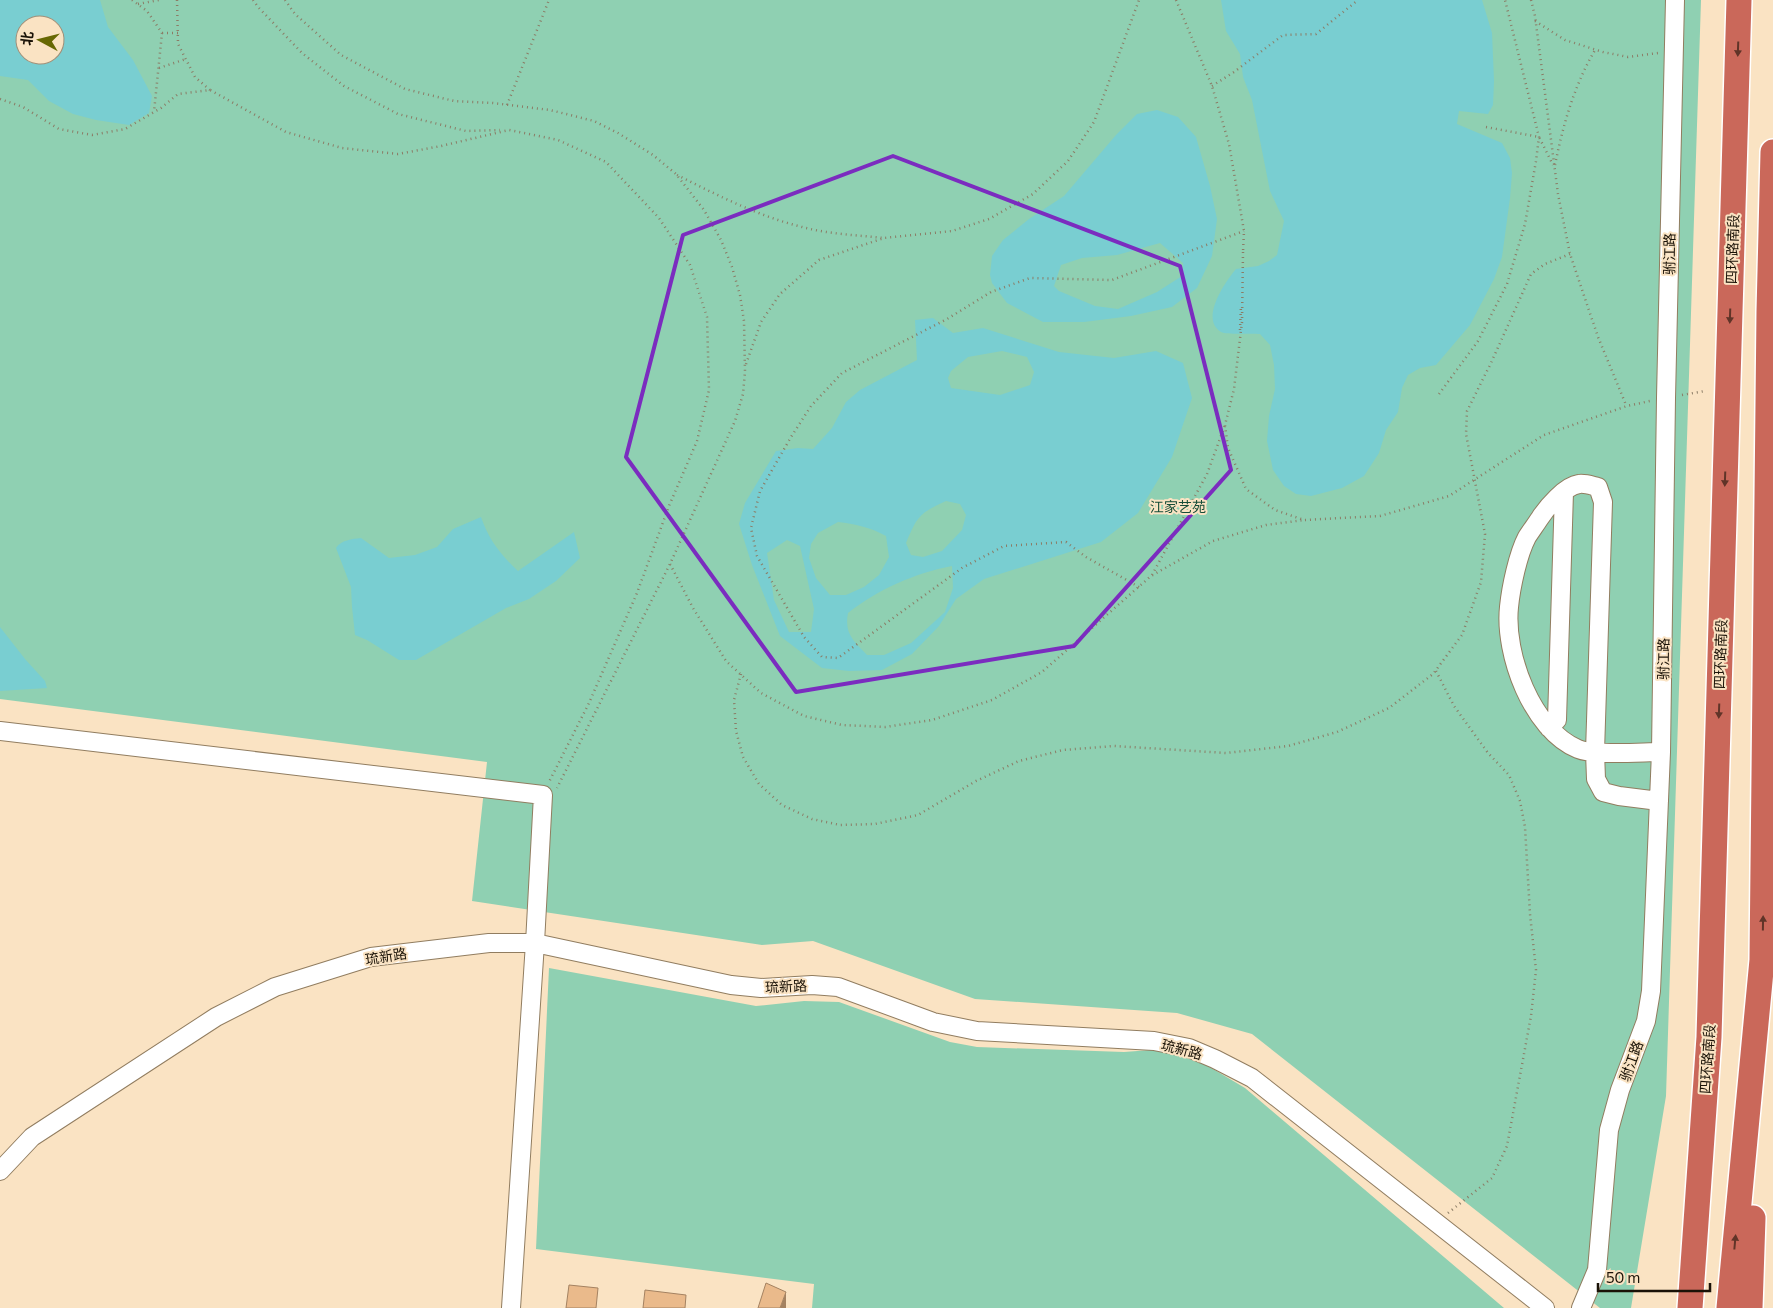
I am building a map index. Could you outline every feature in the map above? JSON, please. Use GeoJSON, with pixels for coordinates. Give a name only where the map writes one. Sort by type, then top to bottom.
{"type":"FeatureCollection","features":[{"type":"Feature","properties":{"kind":"highway","name":"四环路南段"},"geometry":{"type":"LineString","coordinates":[[1690,1308],[1709,1037],[1739,0]]}},
{"type":"Feature","properties":{"kind":"highway"},"geometry":{"type":"LineString","coordinates":[[1750,1308],[1762,960],[1769,312],[1773,152]]}},
{"type":"Feature","properties":{"kind":"highway"},"geometry":{"type":"LineString","coordinates":[[1729,1308],[1762,960]]}},
{"type":"Feature","properties":{"kind":"highway"},"geometry":{"type":"LineString","coordinates":[[1675,1308],[1709,1037]]}},
{"type":"Feature","properties":{"kind":"street","name":"驸江路"},"geometry":{"type":"LineString","coordinates":[[1581,1308],[1597,1270],[1609,1130],[1620,1090],[1646,1021],[1651,991],[1661,752],[1666,398],[1675,0]]}},
{"type":"Feature","properties":{"kind":"street"},"geometry":{"type":"LineString","coordinates":[[1659,801],[1603,792],[1596,779],[1595,752],[1603,502],[1598,487],[1579,484],[1564,492],[1546,508],[1526,538],[1514,578],[1509,608],[1512,645],[1521,679],[1530,700],[1549,728],[1566,744],[1581,750],[1595,752],[1661,752]]}},
{"type":"Feature","properties":{"kind":"street"},"geometry":{"type":"LineString","coordinates":[[1549,728],[1557,720],[1564,492]]}},
{"type":"Feature","properties":{"kind":"street"},"geometry":{"type":"LineString","coordinates":[[0,731],[543,796],[511,1308]]}},
{"type":"Feature","properties":{"kind":"street","name":"琉新路"},"geometry":{"type":"LineString","coordinates":[[0,1171],[32,1137],[216,1017],[275,987],[371,957],[489,943],[535,943],[731,985],[761,988],[812,984],[838,987],[954,1028],[1154,1042],[1189,1048],[1252,1078],[1545,1308]]}},
{"type":"Feature","properties":{"kind":"path"},"geometry":{"type":"LineString","coordinates":[[132,0],[147,10],[162,33],[154,112]]}},
{"type":"Feature","properties":{"kind":"path"},"geometry":{"type":"LineString","coordinates":[[138,4],[158,0]]}},
{"type":"Feature","properties":{"kind":"path"},"geometry":{"type":"LineString","coordinates":[[177,0],[178,44],[195,77],[210,90],[286,132],[342,148],[398,154],[509,130]]}},
{"type":"Feature","properties":{"kind":"path"},"geometry":{"type":"LineString","coordinates":[[253,0],[302,53],[344,86],[398,114],[466,131],[509,130],[558,140],[606,162],[659,218],[690,265],[706,317],[709,390],[697,441],[669,506],[637,593],[589,703],[543,796],[552,798],[670,564],[735,421],[743,394],[745,365],[743,312],[732,267],[721,240],[704,210],[676,174]]}},
{"type":"Feature","properties":{"kind":"path"},"geometry":{"type":"LineString","coordinates":[[284,0],[295,14],[341,55],[405,89],[454,101],[550,110],[594,121],[618,133],[676,174],[720,197],[802,228],[884,238]]}},
{"type":"Feature","properties":{"kind":"path"},"geometry":{"type":"LineString","coordinates":[[507,105],[549,0]]}},
{"type":"Feature","properties":{"kind":"path"},"geometry":{"type":"LineString","coordinates":[[745,365],[762,322],[780,294],[818,260],[884,238],[952,231],[989,219],[1033,194],[1068,161],[1094,122],[1139,0]]}},
{"type":"Feature","properties":{"kind":"path"},"geometry":{"type":"LineString","coordinates":[[1151,576],[1207,474],[1225,425],[1234,390],[1242,322],[1244,231],[1229,144],[1212,86],[1176,0]]}},
{"type":"Feature","properties":{"kind":"path"},"geometry":{"type":"LineString","coordinates":[[1212,86],[1283,35],[1316,34],[1358,0]]}},
{"type":"Feature","properties":{"kind":"path"},"geometry":{"type":"LineString","coordinates":[[1505,0],[1539,137],[1554,169]]}},
{"type":"Feature","properties":{"kind":"path"},"geometry":{"type":"LineString","coordinates":[[1531,0],[1554,169],[1570,254],[1598,337],[1627,406]]}},
{"type":"Feature","properties":{"kind":"path"},"geometry":{"type":"LineString","coordinates":[[1535,21],[1565,40],[1595,50],[1628,57],[1673,51]]}},
{"type":"Feature","properties":{"kind":"path"},"geometry":{"type":"LineString","coordinates":[[162,33],[178,33]]}},
{"type":"Feature","properties":{"kind":"path"},"geometry":{"type":"LineString","coordinates":[[1554,169],[1565,120],[1583,71],[1595,50]]}},
{"type":"Feature","properties":{"kind":"path"},"geometry":{"type":"LineString","coordinates":[[159,68],[186,59]]}},
{"type":"Feature","properties":{"kind":"path"},"geometry":{"type":"LineString","coordinates":[[0,99],[23,107],[59,129],[92,135],[125,129],[154,112],[178,94],[210,90]]}},
{"type":"Feature","properties":{"kind":"path"},"geometry":{"type":"LineString","coordinates":[[1486,127],[1539,137]]}},
{"type":"Feature","properties":{"kind":"path"},"geometry":{"type":"LineString","coordinates":[[1440,394],[1478,341],[1507,284],[1525,224],[1539,137]]}},
{"type":"Feature","properties":{"kind":"path"},"geometry":{"type":"LineString","coordinates":[[1138,587],[1086,557],[1066,542],[1004,546],[962,568],[838,658],[822,657],[804,637],[757,556],[751,528],[760,491],[791,437],[811,406],[842,373],[947,319],[991,292],[1030,278],[1112,280],[1244,231]]}},
{"type":"Feature","properties":{"kind":"path"},"geometry":{"type":"LineString","coordinates":[[741,674],[734,700],[736,731],[744,757],[759,784],[782,805],[812,819],[840,825],[875,824],[918,815],[976,781],[1019,761],[1063,750],[1114,746],[1226,753],[1288,746],[1337,732],[1389,708],[1436,671],[1462,635],[1481,582],[1485,534],[1466,434],[1467,411],[1531,274],[1544,264],[1570,254]]}},
{"type":"Feature","properties":{"kind":"path"},"geometry":{"type":"LineString","coordinates":[[670,564],[726,661],[761,693],[804,716],[842,725],[885,727],[932,720],[992,700],[1042,672],[1151,576],[1213,541],[1266,525],[1304,520],[1380,516],[1449,496],[1544,435],[1627,406],[1705,391]]}},
{"type":"Feature","properties":{"kind":"path"},"geometry":{"type":"LineString","coordinates":[[1225,425],[1228,448],[1246,489],[1275,510],[1304,520]]}},
{"type":"Feature","properties":{"kind":"path"},"geometry":{"type":"LineString","coordinates":[[1436,671],[1454,706],[1488,753],[1509,775],[1520,801],[1525,827],[1530,914],[1536,970],[1531,1016],[1507,1146],[1492,1178],[1436,1223]]}},
{"type":"Feature","properties":{"kind":"highlighted area"},"geometry":{"type":"Polygon","coordinates":[[[893,156],[1180,266],[1231,470],[1074,646],[796,692],[626,457],[683,235],[893,156]]]}},
{"type":"Feature","properties":{"kind":"green space","name":"江家艺苑"},"geometry":{"type":"Polygon","coordinates":[[[0,0],[1701,0],[1666,1096],[1631,1308],[1600,1308],[1252,1034],[1177,1013],[975,999],[813,941],[762,945],[472,901],[487,762],[0,699],[0,0]]]}},
{"type":"Feature","properties":{"kind":"green space"},"geometry":{"type":"Polygon","coordinates":[[[549,968],[756,1006],[804,1001],[839,1002],[950,1042],[977,1047],[1124,1052],[1151,1050],[1182,1056],[1208,1066],[1245,1088],[1504,1308],[812,1308],[814,1284],[536,1249],[549,968]]]}},
{"type":"Feature","properties":{"kind":"water"},"geometry":{"type":"Polygon","coordinates":[[[0,0],[100,0],[108,27],[133,60],[152,96],[149,113],[129,125],[73,114],[49,101],[28,80],[0,76],[0,0]]]}},
{"type":"Feature","properties":{"kind":"water"},"geometry":{"type":"Polygon","coordinates":[[[1221,0],[1482,0],[1492,33],[1493,105],[1488,114],[1459,111],[1457,124],[1502,143],[1510,158],[1512,173],[1510,198],[1502,257],[1494,279],[1470,325],[1436,365],[1420,368],[1408,375],[1402,388],[1398,412],[1386,430],[1379,453],[1364,476],[1342,488],[1311,496],[1296,494],[1284,486],[1273,470],[1267,441],[1269,416],[1275,389],[1274,365],[1270,345],[1260,334],[1221,332],[1215,326],[1213,318],[1216,300],[1236,269],[1258,266],[1277,255],[1284,221],[1270,191],[1252,100],[1243,77],[1240,54],[1226,31],[1221,0]]]}},
{"type":"Feature","properties":{"kind":"water"},"geometry":{"type":"Polygon","coordinates":[[[1157,110],[1178,117],[1196,137],[1217,219],[1212,256],[1197,288],[1172,307],[1131,316],[1084,322],[1043,322],[1007,303],[992,283],[990,275],[992,256],[1003,240],[1029,219],[1064,196],[1116,135],[1137,114],[1157,110]],[[1160,243],[1117,255],[1082,258],[1061,265],[1054,286],[1059,291],[1095,306],[1118,309],[1157,292],[1182,276],[1183,263],[1160,243]]]}},
{"type":"Feature","properties":{"kind":"water"},"geometry":{"type":"Polygon","coordinates":[[[933,318],[953,333],[983,328],[1059,352],[1114,358],[1156,351],[1183,363],[1192,398],[1172,457],[1138,513],[1101,542],[984,579],[956,599],[939,626],[912,654],[882,670],[849,671],[822,668],[780,636],[752,565],[739,524],[745,503],[776,451],[798,448],[813,449],[832,428],[846,402],[860,390],[917,360],[915,320],[933,318]],[[1002,351],[968,357],[951,371],[948,378],[951,388],[1000,395],[1030,385],[1034,372],[1027,357],[1002,351]],[[946,501],[930,509],[916,521],[906,543],[911,555],[923,557],[942,551],[962,530],[966,515],[960,504],[946,501]],[[838,522],[818,533],[811,544],[809,558],[816,578],[830,595],[846,595],[864,587],[879,575],[889,557],[886,536],[868,528],[838,522]],[[787,540],[767,553],[774,600],[789,632],[811,632],[814,609],[800,546],[787,540]],[[952,566],[924,573],[884,590],[848,613],[847,626],[851,637],[867,655],[884,655],[911,643],[945,612],[953,588],[952,566]]]}},
{"type":"Feature","properties":{"kind":"water"},"geometry":{"type":"Polygon","coordinates":[[[481,517],[496,546],[518,571],[574,532],[580,558],[556,581],[529,599],[506,608],[416,660],[399,660],[367,640],[355,635],[351,587],[336,548],[338,545],[347,540],[361,538],[389,558],[415,555],[437,547],[453,529],[481,517]]]}},
{"type":"Feature","properties":{"kind":"water"},"geometry":{"type":"Polygon","coordinates":[[[0,627],[45,681],[47,688],[0,691],[0,627]]]}},
{"type":"Feature","properties":{"kind":"building"},"geometry":{"type":"Polygon","coordinates":[[[766,1283],[786,1292],[780,1308],[758,1308],[766,1283]]]}},
{"type":"Feature","properties":{"kind":"building"},"geometry":{"type":"Polygon","coordinates":[[[569,1285],[598,1288],[596,1308],[566,1308],[569,1285]]]}},
{"type":"Feature","properties":{"kind":"building"},"geometry":{"type":"Polygon","coordinates":[[[645,1290],[686,1295],[685,1308],[643,1308],[645,1290]]]}}]}
